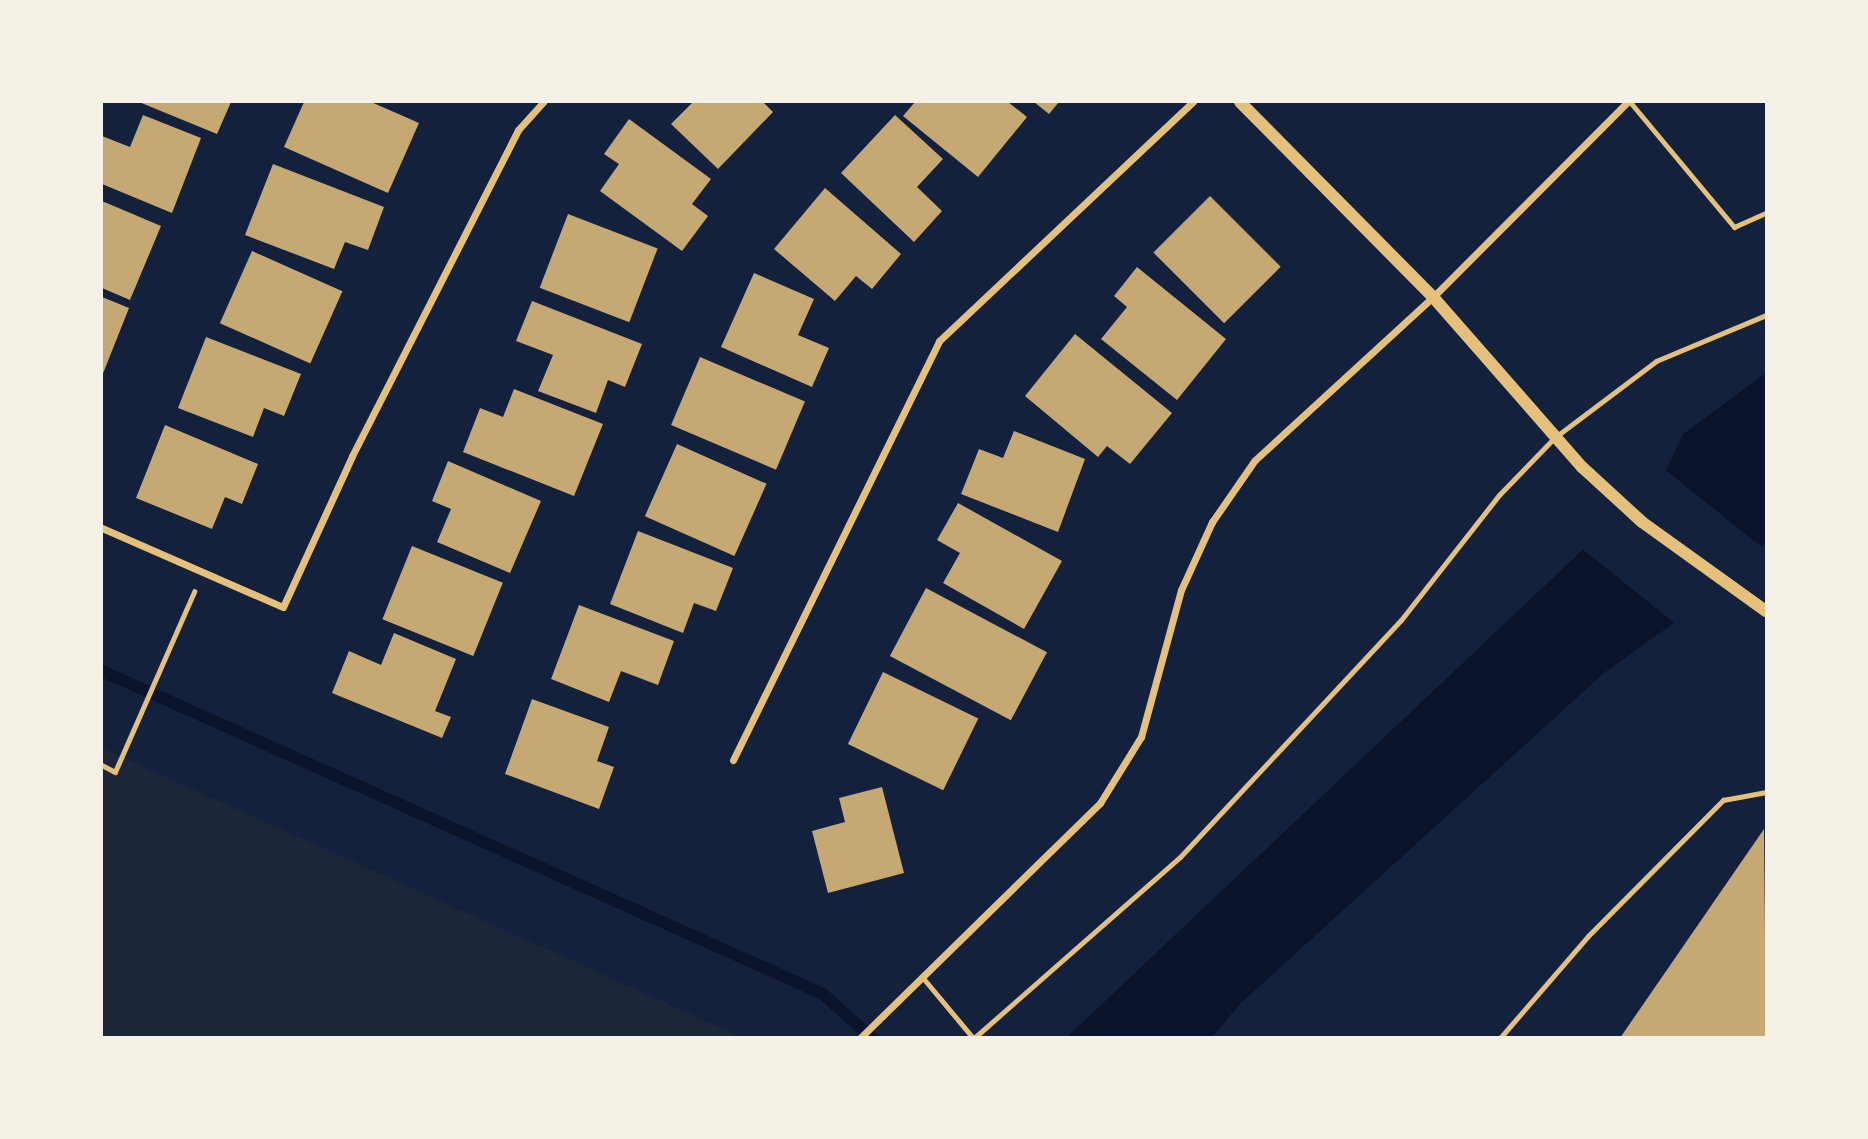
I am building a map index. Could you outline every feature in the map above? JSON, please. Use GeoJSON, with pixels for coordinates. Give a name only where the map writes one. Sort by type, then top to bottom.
{"type":"FeatureCollection","features":[{"type":"Feature","properties":{"kind":"street"},"geometry":{"type":"LineString","coordinates":[[102,528],[283,607],[352,456],[518,130],[542,102]]}},
{"type":"Feature","properties":{"kind":"street"},"geometry":{"type":"LineString","coordinates":[[733,760],[939,341],[1194,102]]}},
{"type":"Feature","properties":{"kind":"street"},"geometry":{"type":"LineString","coordinates":[[1240,102],[1433,297],[1582,467],[1642,522],[1766,611]]}},
{"type":"Feature","properties":{"kind":"street"},"geometry":{"type":"LineString","coordinates":[[860,1038],[1100,803],[1141,737],[1181,590],[1212,522],[1255,460],[1433,297],[1628,102]]}},
{"type":"Feature","properties":{"kind":"lane"},"geometry":{"type":"LineString","coordinates":[[1628,102],[1734,227],[1766,213]]}},
{"type":"Feature","properties":{"kind":"lane"},"geometry":{"type":"LineString","coordinates":[[923,978],[974,1038],[1180,857],[1401,620],[1499,495],[1554,438],[1656,361],[1766,315]]}},
{"type":"Feature","properties":{"kind":"lane"},"geometry":{"type":"LineString","coordinates":[[1500,1038],[1588,936],[1723,800],[1766,792]]}},
{"type":"Feature","properties":{"kind":"path"},"geometry":{"type":"LineString","coordinates":[[102,765],[115,772],[203,572]]}},
{"type":"Feature","properties":{"kind":"shaded area"},"geometry":{"type":"Polygon","coordinates":[[[1766,373],[1766,543],[1671,625],[1604,673],[1240,1004],[1212,1037],[1066,1038],[1665,472],[1683,434],[1766,373]]]}},
{"type":"Feature","properties":{"kind":"shaded area"},"geometry":{"type":"Polygon","coordinates":[[[102,748],[741,1037],[102,1038],[102,748]]]}},
{"type":"Feature","properties":{"kind":"pier"},"geometry":{"type":"Polygon","coordinates":[[[1663,468],[1764,549],[1677,625],[1580,547],[1663,468]]]}},
{"type":"Feature","properties":{"kind":"building"},"geometry":{"type":"Polygon","coordinates":[[[139,102],[231,102],[217,134],[139,102]]]}},
{"type":"Feature","properties":{"kind":"building"},"geometry":{"type":"Polygon","coordinates":[[[304,102],[371,102],[419,123],[388,193],[284,147],[304,102]]]}},
{"type":"Feature","properties":{"kind":"building"},"geometry":{"type":"Polygon","coordinates":[[[693,102],[763,102],[773,112],[718,169],[671,124],[693,102]]]}},
{"type":"Feature","properties":{"kind":"building"},"geometry":{"type":"Polygon","coordinates":[[[915,102],[1008,102],[1027,117],[978,177],[903,116],[915,102]]]}},
{"type":"Feature","properties":{"kind":"building"},"geometry":{"type":"Polygon","coordinates":[[[1034,102],[1059,102],[1049,114],[1034,102]]]}},
{"type":"Feature","properties":{"kind":"building"},"geometry":{"type":"Polygon","coordinates":[[[143,115],[201,138],[172,213],[102,184],[102,136],[130,147],[143,115]]]}},
{"type":"Feature","properties":{"kind":"building"},"geometry":{"type":"Polygon","coordinates":[[[895,115],[943,159],[917,187],[942,211],[914,242],[841,173],[895,115]]]}},
{"type":"Feature","properties":{"kind":"building"},"geometry":{"type":"Polygon","coordinates":[[[629,119],[711,179],[692,204],[708,216],[682,251],[600,191],[619,164],[604,154],[629,119]]]}},
{"type":"Feature","properties":{"kind":"building"},"geometry":{"type":"Polygon","coordinates":[[[273,164],[384,207],[368,250],[345,242],[334,269],[245,235],[273,164]]]}},
{"type":"Feature","properties":{"kind":"building"},"geometry":{"type":"Polygon","coordinates":[[[825,188],[901,254],[872,289],[856,276],[835,301],[774,249],[825,188]]]}},
{"type":"Feature","properties":{"kind":"building"},"geometry":{"type":"Polygon","coordinates":[[[1210,196],[1281,267],[1224,323],[1153,253],[1210,196]]]}},
{"type":"Feature","properties":{"kind":"building"},"geometry":{"type":"Polygon","coordinates":[[[102,201],[161,226],[130,300],[102,288],[102,201]]]}},
{"type":"Feature","properties":{"kind":"building"},"geometry":{"type":"Polygon","coordinates":[[[568,214],[658,248],[629,322],[540,288],[568,214]]]}},
{"type":"Feature","properties":{"kind":"building"},"geometry":{"type":"Polygon","coordinates":[[[252,251],[342,291],[310,363],[220,323],[252,251]]]}},
{"type":"Feature","properties":{"kind":"building"},"geometry":{"type":"Polygon","coordinates":[[[1137,267],[1226,339],[1177,400],[1101,339],[1127,307],[1114,296],[1137,267]]]}},
{"type":"Feature","properties":{"kind":"building"},"geometry":{"type":"Polygon","coordinates":[[[754,273],[814,299],[798,335],[829,348],[812,387],[721,347],[754,273]]]}},
{"type":"Feature","properties":{"kind":"building"},"geometry":{"type":"Polygon","coordinates":[[[102,297],[129,308],[102,376],[102,297]]]}},
{"type":"Feature","properties":{"kind":"building"},"geometry":{"type":"Polygon","coordinates":[[[532,301],[642,344],[625,387],[608,380],[596,413],[538,391],[553,355],[516,341],[532,301]]]}},
{"type":"Feature","properties":{"kind":"building"},"geometry":{"type":"Polygon","coordinates":[[[1075,334],[1172,413],[1130,464],[1107,446],[1098,457],[1025,396],[1075,334]]]}},
{"type":"Feature","properties":{"kind":"building"},"geometry":{"type":"Polygon","coordinates":[[[206,337],[301,374],[284,416],[264,408],[253,437],[178,408],[206,337]]]}},
{"type":"Feature","properties":{"kind":"building"},"geometry":{"type":"Polygon","coordinates":[[[700,357],[805,402],[776,470],[671,425],[700,357]]]}},
{"type":"Feature","properties":{"kind":"building"},"geometry":{"type":"Polygon","coordinates":[[[514,389],[603,424],[574,496],[463,452],[480,408],[503,417],[514,389]]]}},
{"type":"Feature","properties":{"kind":"building"},"geometry":{"type":"Polygon","coordinates":[[[165,425],[258,464],[242,504],[225,497],[212,529],[136,498],[165,425]]]}},
{"type":"Feature","properties":{"kind":"building"},"geometry":{"type":"Polygon","coordinates":[[[1014,431],[1085,459],[1058,532],[961,494],[979,449],[1003,458],[1014,431]]]}},
{"type":"Feature","properties":{"kind":"building"},"geometry":{"type":"Polygon","coordinates":[[[677,444],[767,484],[734,556],[645,516],[677,444]]]}},
{"type":"Feature","properties":{"kind":"building"},"geometry":{"type":"Polygon","coordinates":[[[448,461],[541,501],[510,573],[437,542],[451,509],[432,501],[448,461]]]}},
{"type":"Feature","properties":{"kind":"building"},"geometry":{"type":"Polygon","coordinates":[[[958,503],[1062,561],[1024,629],[943,583],[960,553],[937,540],[958,503]]]}},
{"type":"Feature","properties":{"kind":"building"},"geometry":{"type":"Polygon","coordinates":[[[638,531],[733,568],[716,611],[694,603],[683,633],[610,604],[638,531]]]}},
{"type":"Feature","properties":{"kind":"building"},"geometry":{"type":"Polygon","coordinates":[[[412,546],[503,583],[473,656],[382,619],[412,546]]]}},
{"type":"Feature","properties":{"kind":"building"},"geometry":{"type":"Polygon","coordinates":[[[926,588],[1047,652],[1011,720],[890,656],[926,588]]]}},
{"type":"Feature","properties":{"kind":"building"},"geometry":{"type":"Polygon","coordinates":[[[579,605],[674,641],[658,685],[621,671],[609,702],[551,679],[579,605]]]}},
{"type":"Feature","properties":{"kind":"building"},"geometry":{"type":"Polygon","coordinates":[[[394,633],[456,659],[435,711],[451,717],[442,738],[332,693],[349,651],[381,665],[394,633]]]}},
{"type":"Feature","properties":{"kind":"building"},"geometry":{"type":"Polygon","coordinates":[[[883,672],[978,718],[943,790],[848,744],[883,672]]]}},
{"type":"Feature","properties":{"kind":"building"},"geometry":{"type":"Polygon","coordinates":[[[532,699],[609,727],[597,761],[614,767],[599,809],[505,774],[532,699]]]}},
{"type":"Feature","properties":{"kind":"building"},"geometry":{"type":"Polygon","coordinates":[[[882,787],[904,873],[828,893],[812,831],[845,822],[839,798],[882,787]]]}},
{"type":"Feature","properties":{"kind":"building"},"geometry":{"type":"Polygon","coordinates":[[[1764,829],[1766,1038],[1620,1038],[1764,829]]]}},
{"type":"Feature","properties":{"kind":"waterway"},"geometry":{"type":"LineString","coordinates":[[102,671],[823,994],[872,1038]]}}]}
